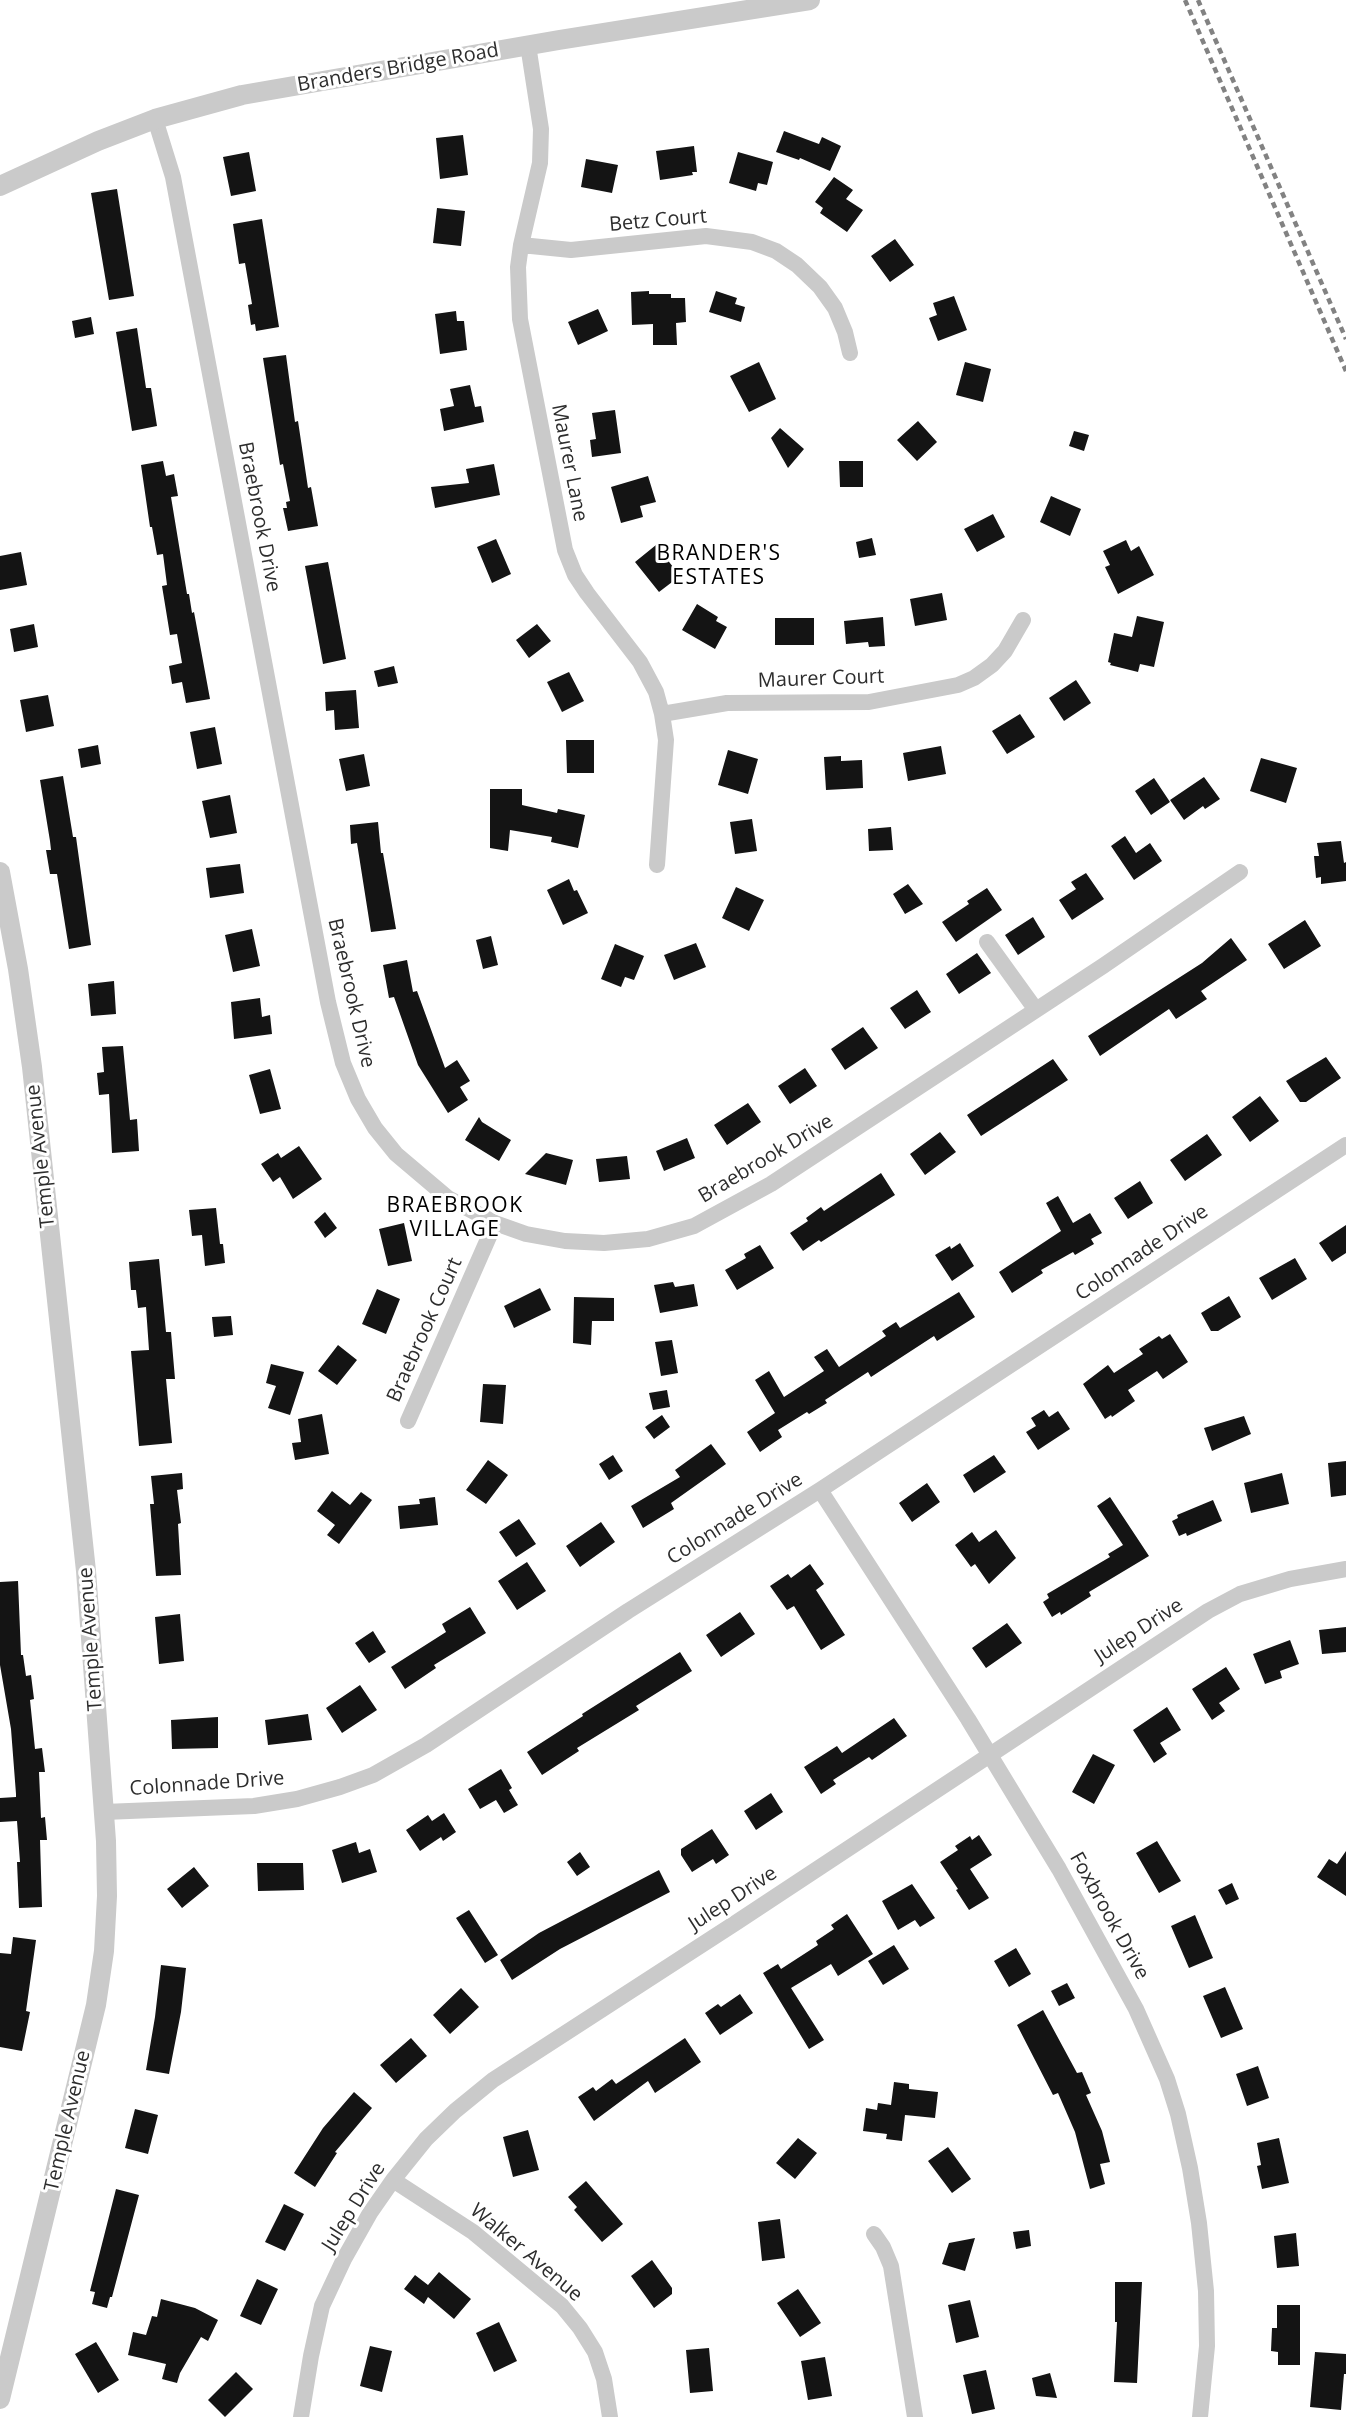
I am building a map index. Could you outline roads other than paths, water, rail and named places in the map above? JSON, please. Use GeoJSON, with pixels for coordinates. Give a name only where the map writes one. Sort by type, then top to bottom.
{"type":"FeatureCollection","features":[{"type":"Feature","properties":{"kind":"street","name":"Branders Bridge Road"},"geometry":{"type":"LineString","coordinates":[[0,186],[98,141],[155,119],[242,95],[528,45],[810,0]]}},
{"type":"Feature","properties":{"kind":"street","name":"Maurer Lane"},"geometry":{"type":"LineString","coordinates":[[528,45],[541,129],[540,163],[521,245],[518,278],[520,319],[564,550],[575,575],[587,593],[640,662],[656,692],[662,714],[666,752],[657,865]]}},
{"type":"Feature","properties":{"kind":"street","name":"Braebrook Drive"},"geometry":{"type":"LineString","coordinates":[[155,119],[173,177],[328,1002],[343,1063],[358,1100],[375,1128],[396,1154],[448,1198],[495,1223],[536,1236],[565,1241],[604,1243],[648,1239],[694,1227],[771,1184],[1036,1010],[1240,872]]}},
{"type":"Feature","properties":{"kind":"street","name":"Betz Court"},"geometry":{"type":"LineString","coordinates":[[521,245],[571,250],[706,236],[732,237],[752,242],[776,251],[797,265],[820,287],[835,308],[850,352]]}},
{"type":"Feature","properties":{"kind":"street","name":"Maurer Court"},"geometry":{"type":"LineString","coordinates":[[662,714],[726,703],[869,702],[957,685],[974,678],[992,666],[1005,651],[1023,620]]}},
{"type":"Feature","properties":{"kind":"street","name":"Temple Avenue"},"geometry":{"type":"LineString","coordinates":[[0,872],[18,969],[32,1067],[86,1571],[104,1812],[107,1896],[104,1951],[96,2005],[0,2399]]}},
{"type":"Feature","properties":{"kind":"street"},"geometry":{"type":"LineString","coordinates":[[987,942],[1036,1010]]}},
{"type":"Feature","properties":{"kind":"street","name":"Colonnade Drive"},"geometry":{"type":"LineString","coordinates":[[104,1812],[254,1806],[297,1799],[373,1775],[426,1745],[628,1611],[820,1490],[1346,1145]]}},
{"type":"Feature","properties":{"kind":"street","name":"Braebrook Court"},"geometry":{"type":"LineString","coordinates":[[408,1421],[495,1223]]}},
{"type":"Feature","properties":{"kind":"street","name":"Foxbrook Drive"},"geometry":{"type":"LineString","coordinates":[[820,1490],[989,1754],[1059,1869],[1136,2009],[1167,2079],[1178,2114],[1199,2223],[1206,2291],[1207,2346],[1200,2417]]}},
{"type":"Feature","properties":{"kind":"street","name":"Julep Drive"},"geometry":{"type":"LineString","coordinates":[[301,2417],[322,2306],[344,2259],[370,2213],[426,2139],[455,2111],[493,2080],[1208,1611],[1240,1594],[1290,1579],[1346,1569]]}},
{"type":"Feature","properties":{"kind":"street","name":"Walker Avenue"},"geometry":{"type":"LineString","coordinates":[[393,2180],[473,2232],[562,2306],[580,2328],[595,2352],[604,2379],[610,2417]]}},
{"type":"Feature","properties":{"kind":"street"},"geometry":{"type":"LineString","coordinates":[[874,2234],[883,2247],[891,2266],[915,2417]]}},
{"type":"Feature","properties":{"kind":"railway"},"geometry":{"type":"LineString","coordinates":[[1185,0],[1346,371]]}},
{"type":"Feature","properties":{"kind":"railway"},"geometry":{"type":"LineString","coordinates":[[1198,0],[1346,339]]}},
{"type":"Feature","properties":{"kind":"district","name":"BRANDER'S ESTATES"},"geometry":{"type":"Point","coordinates":[719,566]}},
{"type":"Feature","properties":{"kind":"district","name":"BRAEBROOK VILLAGE"},"geometry":{"type":"Point","coordinates":[455,1218]}}]}
